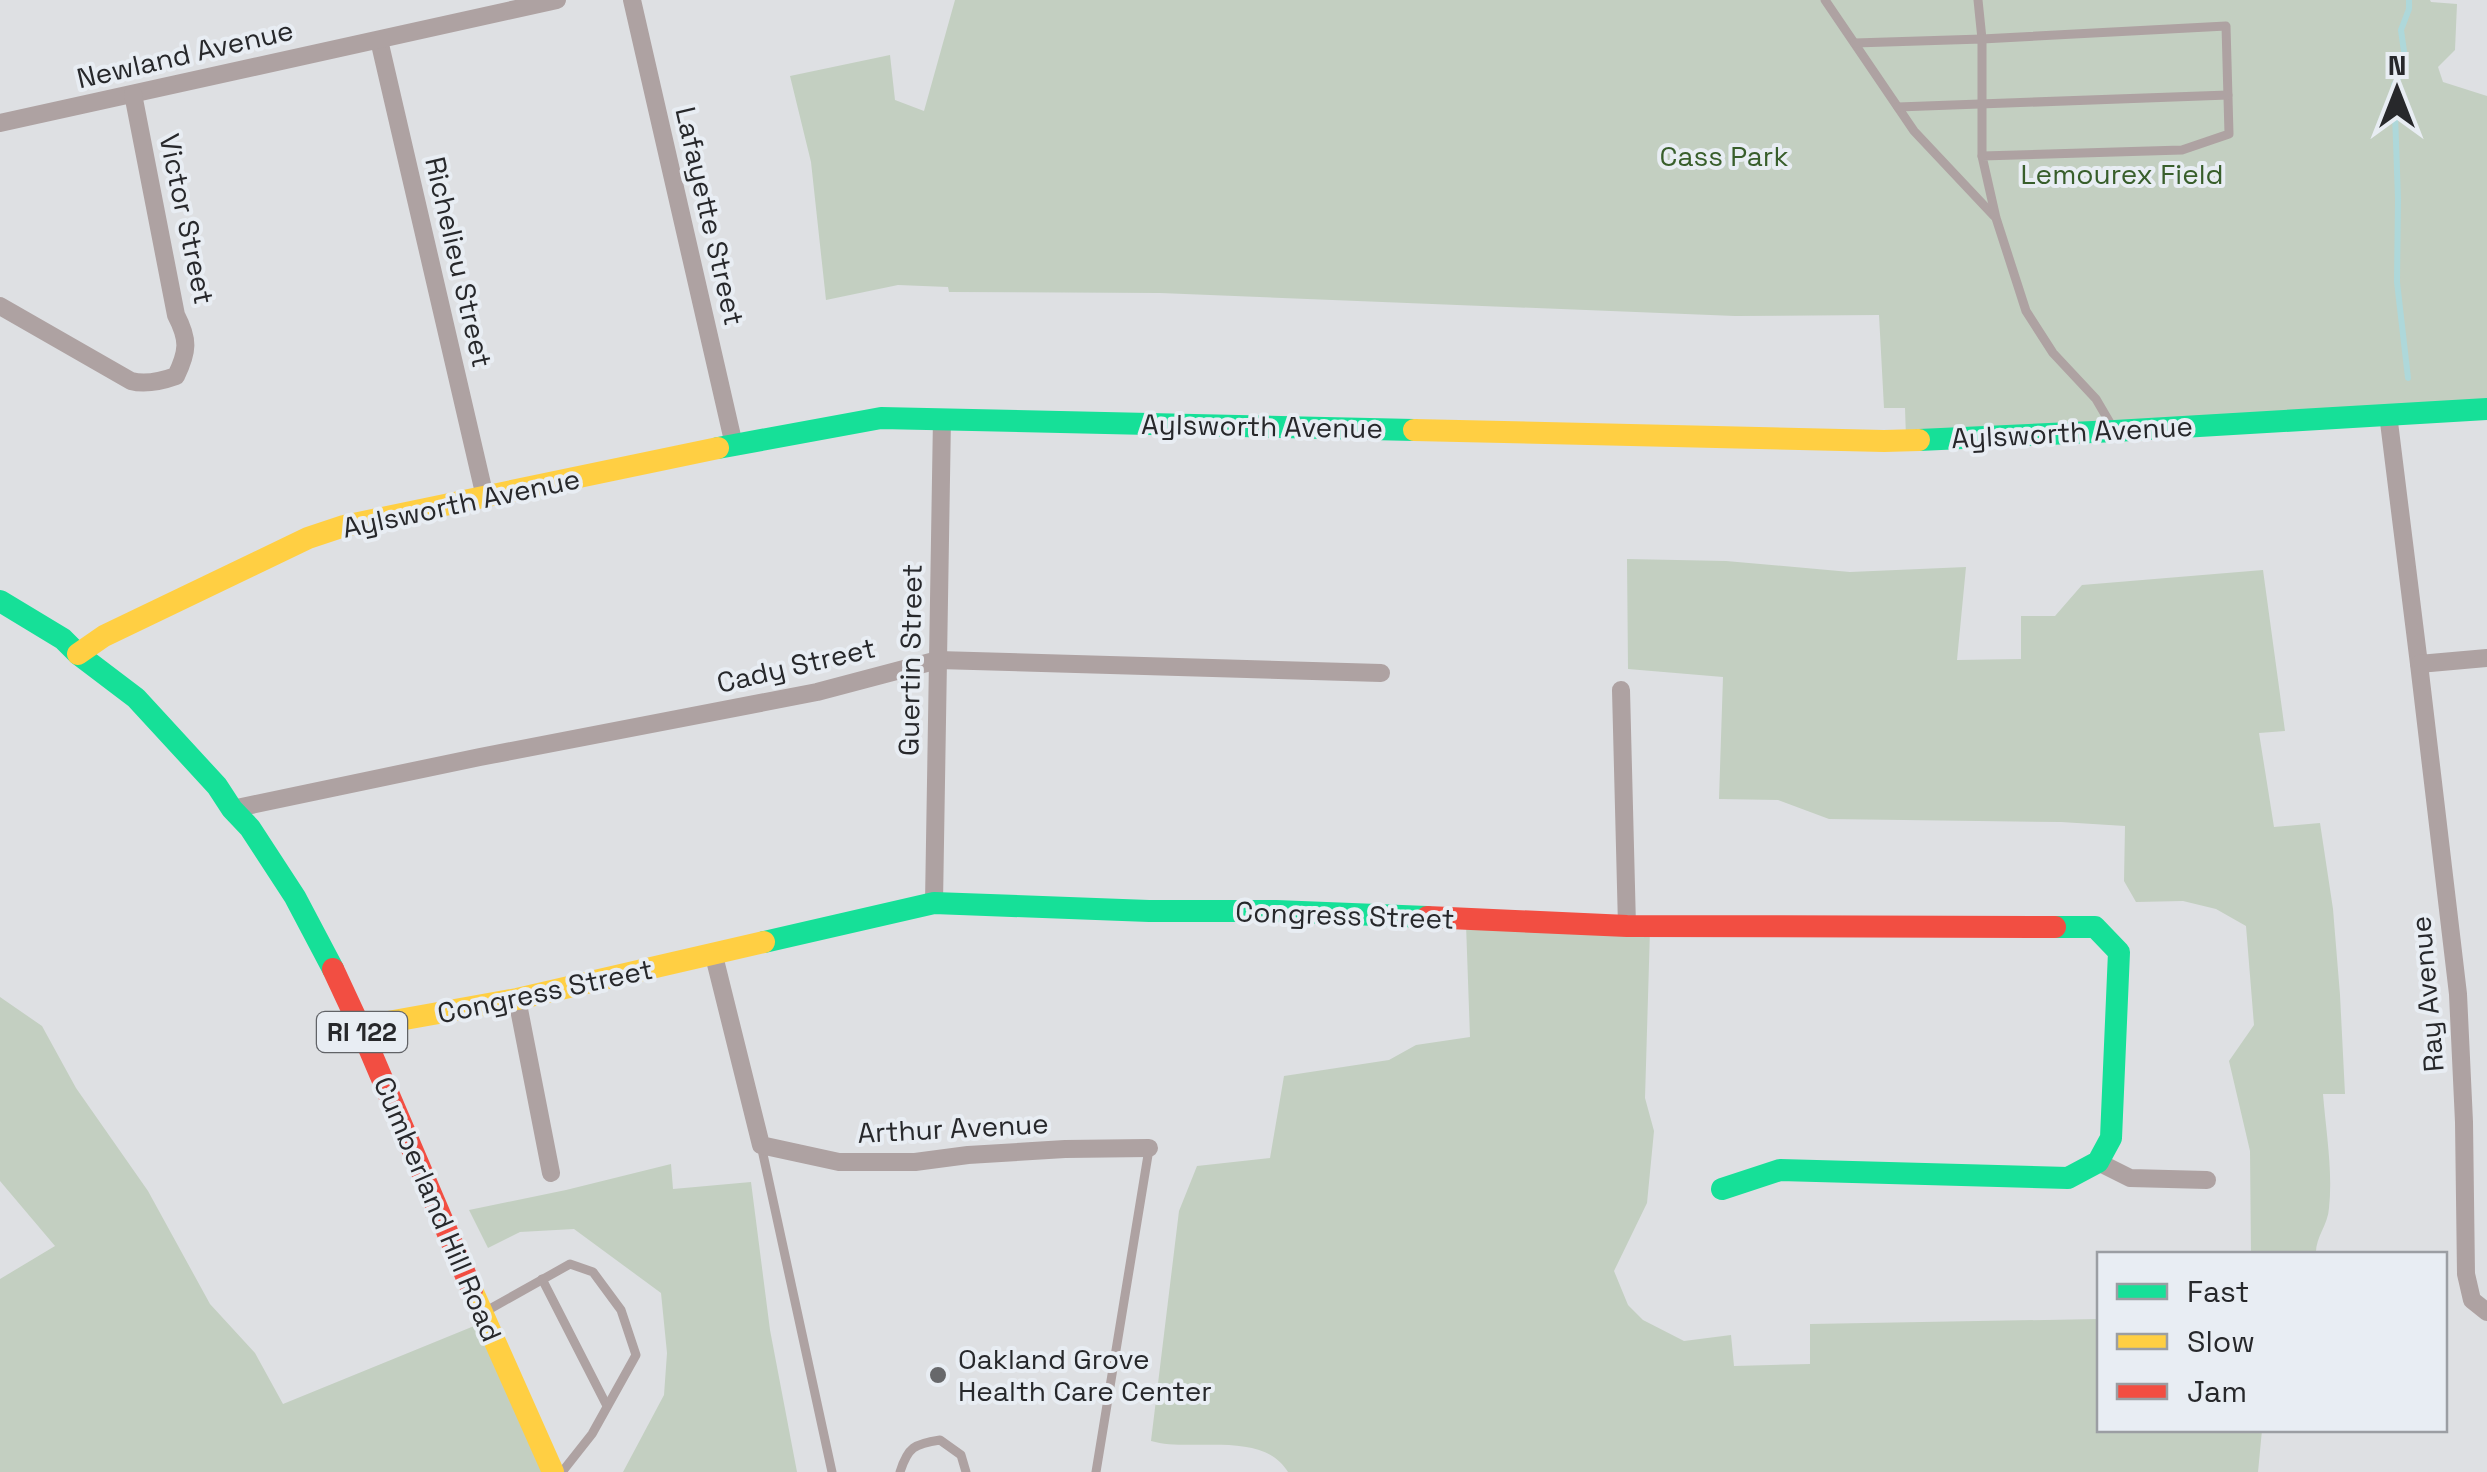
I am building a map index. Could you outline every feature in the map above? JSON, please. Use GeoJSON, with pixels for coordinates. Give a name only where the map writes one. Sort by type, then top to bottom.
{"type":"FeatureCollection","features":[{"type":"Feature","properties":{"kind":"street","name":"Newland Avenue"},"geometry":{"type":"LineString","coordinates":[[0,123],[557,0]]}},
{"type":"Feature","properties":{"kind":"street","name":"Lafayette Street"},"geometry":{"type":"LineString","coordinates":[[632,0],[734,445]]}},
{"type":"Feature","properties":{"kind":"street","name":"Richelieu Street"},"geometry":{"type":"LineString","coordinates":[[379,40],[485,497]]}},
{"type":"Feature","properties":{"kind":"street","name":"Victor Street"},"geometry":{"type":"LineString","coordinates":[[0,306],[131,382],[142,384],[176,376],[186,354],[186,343],[176,315],[133,94]]}},
{"type":"Feature","properties":{"kind":"street","name":"Aylsworth Avenue"},"geometry":{"type":"LineString","coordinates":[[78,654],[104,636],[308,538],[344,526],[881,418],[1884,441],[2487,409]]}},
{"type":"Feature","properties":{"kind":"street","name":"Ray Avenue"},"geometry":{"type":"LineString","coordinates":[[2388,414],[2459,1009],[2466,1274],[2472,1300],[2487,1312]]}},
{"type":"Feature","properties":{"kind":"street","name":"Guertin Street"},"geometry":{"type":"LineString","coordinates":[[934,903],[942,418]]}},
{"type":"Feature","properties":{"kind":"street","name":"Cumberland Hill Road"},"geometry":{"type":"LineString","coordinates":[[0,601],[63,640],[136,698],[217,786],[295,897],[360,1027],[553,1472]]}},
{"type":"Feature","properties":{"kind":"street"},"geometry":{"type":"LineString","coordinates":[[2419,664],[2487,658]]}},
{"type":"Feature","properties":{"kind":"street","name":"Cady Street"},"geometry":{"type":"LineString","coordinates":[[232,809],[817,692],[938,660],[1381,673]]}},
{"type":"Feature","properties":{"kind":"street"},"geometry":{"type":"LineString","coordinates":[[1621,690],[1627,926]]}},
{"type":"Feature","properties":{"kind":"street","name":"Congress Street"},"geometry":{"type":"LineString","coordinates":[[360,1027],[517,999],[934,903],[1276,911],[1627,926],[2095,927],[2119,952],[2111,1138],[2098,1162]]}},
{"type":"Feature","properties":{"kind":"street"},"geometry":{"type":"LineString","coordinates":[[714,956],[762,1145]]}},
{"type":"Feature","properties":{"kind":"street"},"geometry":{"type":"LineString","coordinates":[[517,999],[552,1174]]}},
{"type":"Feature","properties":{"kind":"street","name":"Arthur Avenue"},"geometry":{"type":"LineString","coordinates":[[762,1145],[838,1162],[915,1162],[968,1154],[1149,1148]]}},
{"type":"Feature","properties":{"kind":"street"},"geometry":{"type":"LineString","coordinates":[[1722,1189],[1780,1170],[2068,1178],[2098,1162],[2130,1178],[2207,1180]]}},
{"type":"Feature","properties":{"kind":"lane"},"geometry":{"type":"LineString","coordinates":[[1825,0],[1914,131],[1996,218]]}},
{"type":"Feature","properties":{"kind":"lane"},"geometry":{"type":"LineString","coordinates":[[1978,0],[1982,156],[1996,218],[2026,311],[2053,353],[2096,399],[2114,431]]}},
{"type":"Feature","properties":{"kind":"lane"},"geometry":{"type":"LineString","coordinates":[[1854,43],[2226,26],[2229,134],[2182,150],[1982,156]]}},
{"type":"Feature","properties":{"kind":"lane"},"geometry":{"type":"LineString","coordinates":[[1898,107],[2228,96]]}},
{"type":"Feature","properties":{"kind":"lane"},"geometry":{"type":"LineString","coordinates":[[762,1145],[832,1472]]}},
{"type":"Feature","properties":{"kind":"lane"},"geometry":{"type":"LineString","coordinates":[[1096,1472],[1149,1148]]}},
{"type":"Feature","properties":{"kind":"lane"},"geometry":{"type":"LineString","coordinates":[[482,1313],[570,1264],[593,1272],[622,1310],[636,1355],[592,1434],[562,1472]]}},
{"type":"Feature","properties":{"kind":"lane"},"geometry":{"type":"LineString","coordinates":[[542,1280],[606,1406]]}},
{"type":"Feature","properties":{"kind":"lane"},"geometry":{"type":"LineString","coordinates":[[900,1472],[906,1453],[920,1443],[940,1440],[961,1454],[966,1472]]}},
{"type":"Feature","properties":{"kind":"green space","name":"Cass Park"},"geometry":{"type":"Polygon","coordinates":[[[955,0],[2430,0],[2457,4],[2455,50],[2438,67],[2443,82],[2487,96],[2487,411],[1906,438],[1905,408],[1884,408],[1879,315],[1735,316],[1160,293],[949,292],[948,287],[898,285],[826,300],[811,162],[790,76],[890,55],[895,100],[924,111],[955,0]]]}},
{"type":"Feature","properties":{"kind":"green space"},"geometry":{"type":"Polygon","coordinates":[[[1627,559],[1726,561],[1850,572],[1966,567],[1957,660],[2021,659],[2021,616],[2055,616],[2082,585],[2263,570],[2285,731],[2259,733],[2274,827],[2320,823],[2340,995],[2345,1094],[2323,1094],[2330,1194],[2316,1252],[2251,1252],[2250,1151],[2229,1061],[2254,1025],[2246,926],[2216,909],[2183,901],[2136,902],[2124,881],[2125,826],[1829,819],[1778,800],[1719,799],[1723,677],[1628,669],[1627,559]]]}},
{"type":"Feature","properties":{"kind":"green space"},"geometry":{"type":"Polygon","coordinates":[[[1466,924],[1650,930],[1645,1098],[1654,1131],[1647,1203],[1614,1271],[1628,1305],[1643,1320],[1684,1341],[1731,1335],[1734,1366],[1810,1364],[1810,1324],[2097,1319],[2097,1432],[2262,1432],[2258,1472],[1288,1472],[1276,1459],[1244,1446],[1151,1441],[1179,1211],[1197,1166],[1270,1158],[1284,1076],[1389,1060],[1416,1045],[1470,1037],[1466,924]]]}},
{"type":"Feature","properties":{"kind":"green space"},"geometry":{"type":"Polygon","coordinates":[[[0,997],[42,1026],[76,1088],[148,1191],[210,1304],[255,1353],[283,1404],[479,1324],[554,1472],[0,1472],[0,1279],[55,1246],[0,1181],[0,997]]]}},
{"type":"Feature","properties":{"kind":"green space"},"geometry":{"type":"Polygon","coordinates":[[[671,1164],[673,1189],[751,1182],[770,1330],[797,1472],[623,1472],[664,1395],[667,1353],[661,1293],[574,1229],[520,1232],[488,1248],[469,1210],[671,1164]]]}},
{"type":"Feature","properties":{"kind":"waterway"},"geometry":{"type":"LineString","coordinates":[[2408,378],[2397,282],[2394,85],[2406,66],[2401,30],[2409,0]]}},
{"type":"Feature","properties":{"kind":"traffic: fast"},"geometry":{"type":"LineString","coordinates":[[1919,440],[2487,409]]}},
{"type":"Feature","properties":{"kind":"traffic: fast"},"geometry":{"type":"LineString","coordinates":[[718,448],[881,418],[1414,430]]}},
{"type":"Feature","properties":{"kind":"traffic: fast"},"geometry":{"type":"LineString","coordinates":[[0,601],[63,639],[136,698],[217,786],[295,897],[333,969]]}},
{"type":"Feature","properties":{"kind":"traffic: fast"},"geometry":{"type":"LineString","coordinates":[[764,942],[934,903],[1427,917]]}},
{"type":"Feature","properties":{"kind":"traffic: fast"},"geometry":{"type":"LineString","coordinates":[[1722,1189],[1780,1170],[2068,1178],[2098,1162],[2111,1138],[2119,952],[2095,927],[2055,927]]}},
{"type":"Feature","properties":{"kind":"traffic: slow"},"geometry":{"type":"LineString","coordinates":[[1414,430],[1919,440]]}},
{"type":"Feature","properties":{"kind":"traffic: slow"},"geometry":{"type":"LineString","coordinates":[[78,654],[104,636],[308,538],[344,526],[718,448]]}},
{"type":"Feature","properties":{"kind":"traffic: slow"},"geometry":{"type":"LineString","coordinates":[[360,1027],[517,999],[764,942]]}},
{"type":"Feature","properties":{"kind":"traffic: slow"},"geometry":{"type":"LineString","coordinates":[[472,1290],[553,1472]]}},
{"type":"Feature","properties":{"kind":"traffic: jam"},"geometry":{"type":"LineString","coordinates":[[1427,917],[1627,926],[2055,927]]}},
{"type":"Feature","properties":{"kind":"traffic: jam"},"geometry":{"type":"LineString","coordinates":[[333,969],[472,1290]]}},
{"type":"Feature","properties":{"kind":"place","name":"Oakland Grove Health Care Center"},"geometry":{"type":"Point","coordinates":[938,1375]}},
{"type":"Feature","properties":{"kind":"park label","name":"Lemourex Field"},"geometry":{"type":"Point","coordinates":[2122,174]}}]}
